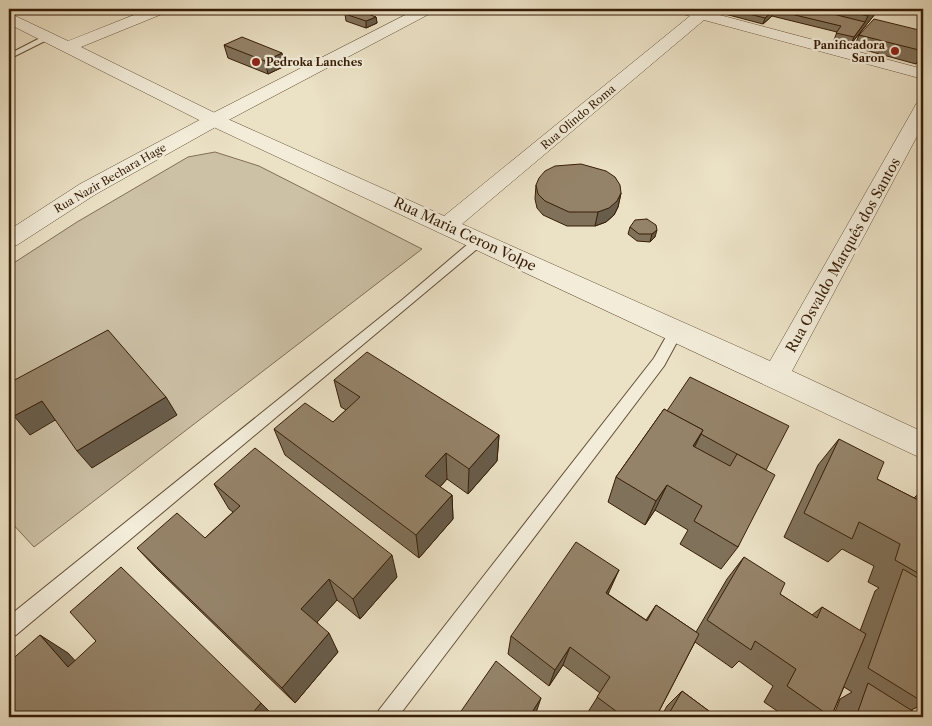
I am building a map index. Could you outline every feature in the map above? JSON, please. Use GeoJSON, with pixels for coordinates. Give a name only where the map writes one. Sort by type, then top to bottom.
{"type":"FeatureCollection","features":[{"type":"Feature","properties":{"kind":"street"},"geometry":{"type":"LineString","coordinates":[[68,47],[162,9]]}},
{"type":"Feature","properties":{"kind":"street","name":"Rua Nazir Bechara Hage"},"geometry":{"type":"LineString","coordinates":[[9,240],[88,189],[214,120],[428,9]]}},
{"type":"Feature","properties":{"kind":"street"},"geometry":{"type":"LineString","coordinates":[[682,9],[705,11],[923,74]]}},
{"type":"Feature","properties":{"kind":"street","name":"Rua Olindo Roma"},"geometry":{"type":"LineString","coordinates":[[448,226],[705,11]]}},
{"type":"Feature","properties":{"kind":"street","name":"Rua Maria Ceron Volpe"},"geometry":{"type":"LineString","coordinates":[[9,18],[214,120],[776,376],[923,446]]}},
{"type":"Feature","properties":{"kind":"street","name":"Rua Osvaldo Marquês dos Santos"},"geometry":{"type":"LineString","coordinates":[[776,376],[923,108]]}},
{"type":"Feature","properties":{"kind":"lane"},"geometry":{"type":"LineString","coordinates":[[9,57],[48,38]]}},
{"type":"Feature","properties":{"kind":"lane"},"geometry":{"type":"LineString","coordinates":[[9,628],[406,303],[478,241]]}},
{"type":"Feature","properties":{"kind":"lane"},"geometry":{"type":"LineString","coordinates":[[386,717],[659,362],[676,331]]}},
{"type":"Feature","properties":{"kind":"shaded area"},"geometry":{"type":"Polygon","coordinates":[[[215,152],[259,166],[422,249],[34,547],[9,520],[9,266],[77,222],[188,157],[215,152]]]}},
{"type":"Feature","properties":{"kind":"building"},"geometry":{"type":"Polygon","coordinates":[[[355,9],[376,17],[366,21],[345,14],[355,9]]]}},
{"type":"Feature","properties":{"kind":"building"},"geometry":{"type":"Polygon","coordinates":[[[729,9],[818,9],[865,22],[854,37],[836,33],[841,26],[774,10],[765,18],[729,9]]]}},
{"type":"Feature","properties":{"kind":"building"},"geometry":{"type":"Polygon","coordinates":[[[837,9],[874,9],[868,16],[837,9]]]}},
{"type":"Feature","properties":{"kind":"building"},"geometry":{"type":"Polygon","coordinates":[[[874,19],[923,31],[923,51],[859,35],[874,19]]]}},
{"type":"Feature","properties":{"kind":"building"},"geometry":{"type":"Polygon","coordinates":[[[242,37],[282,53],[265,61],[224,45],[242,37]]]}},
{"type":"Feature","properties":{"kind":"building"},"geometry":{"type":"Polygon","coordinates":[[[581,164],[606,171],[615,177],[620,185],[621,193],[617,201],[609,208],[598,212],[569,212],[545,201],[538,194],[536,185],[545,171],[555,166],[581,164]]]}},
{"type":"Feature","properties":{"kind":"building"},"geometry":{"type":"Polygon","coordinates":[[[647,219],[656,225],[657,230],[652,234],[639,234],[630,227],[635,220],[647,219]]]}},
{"type":"Feature","properties":{"kind":"building"},"geometry":{"type":"Polygon","coordinates":[[[108,330],[166,397],[77,451],[42,401],[14,416],[9,409],[9,383],[108,330]]]}},
{"type":"Feature","properties":{"kind":"building"},"geometry":{"type":"Polygon","coordinates":[[[367,352],[499,435],[469,469],[446,453],[425,476],[452,495],[416,535],[274,429],[305,403],[333,422],[360,397],[334,380],[367,352]]]}},
{"type":"Feature","properties":{"kind":"building"},"geometry":{"type":"Polygon","coordinates":[[[690,377],[789,426],[766,470],[701,434],[703,430],[667,411],[690,377]]]}},
{"type":"Feature","properties":{"kind":"building"},"geometry":{"type":"Polygon","coordinates":[[[664,409],[703,430],[693,446],[730,466],[737,454],[775,475],[738,547],[694,521],[702,506],[667,485],[656,501],[616,477],[664,409]]]}},
{"type":"Feature","properties":{"kind":"building"},"geometry":{"type":"Polygon","coordinates":[[[839,439],[884,462],[877,479],[920,501],[923,492],[923,576],[895,560],[900,544],[859,522],[852,539],[804,513],[839,439]]]}},
{"type":"Feature","properties":{"kind":"building"},"geometry":{"type":"Polygon","coordinates":[[[255,448],[392,555],[353,599],[329,579],[301,609],[329,633],[282,688],[137,548],[177,513],[205,538],[240,506],[214,484],[255,448]]]}},
{"type":"Feature","properties":{"kind":"building"},"geometry":{"type":"Polygon","coordinates":[[[576,542],[619,570],[606,593],[647,621],[656,605],[699,634],[656,717],[624,717],[597,697],[610,677],[570,647],[555,670],[511,636],[576,542]]]}},
{"type":"Feature","properties":{"kind":"building"},"geometry":{"type":"Polygon","coordinates":[[[744,557],[785,583],[780,594],[817,618],[822,607],[866,634],[831,717],[787,686],[796,669],[755,641],[751,650],[707,620],[744,557]]]}},
{"type":"Feature","properties":{"kind":"building"},"geometry":{"type":"Polygon","coordinates":[[[121,567],[261,703],[249,717],[9,717],[9,662],[40,635],[68,667],[96,641],[70,612],[121,567]]]}},
{"type":"Feature","properties":{"kind":"building"},"geometry":{"type":"Polygon","coordinates":[[[903,569],[923,581],[923,702],[868,668],[903,569]]]}},
{"type":"Feature","properties":{"kind":"building"},"geometry":{"type":"Polygon","coordinates":[[[496,661],[541,698],[529,717],[457,717],[496,661]]]}},
{"type":"Feature","properties":{"kind":"building"},"geometry":{"type":"Polygon","coordinates":[[[868,683],[922,717],[856,717],[868,683]]]}},
{"type":"Feature","properties":{"kind":"building"},"geometry":{"type":"Polygon","coordinates":[[[682,691],[717,717],[667,717],[682,691]]]}},
{"type":"Feature","properties":{"kind":"place","name":"Panificadora Saron"},"geometry":{"type":"Point","coordinates":[895,51]}},
{"type":"Feature","properties":{"kind":"place","name":"Pedroka Lanches"},"geometry":{"type":"Point","coordinates":[256,62]}}]}
